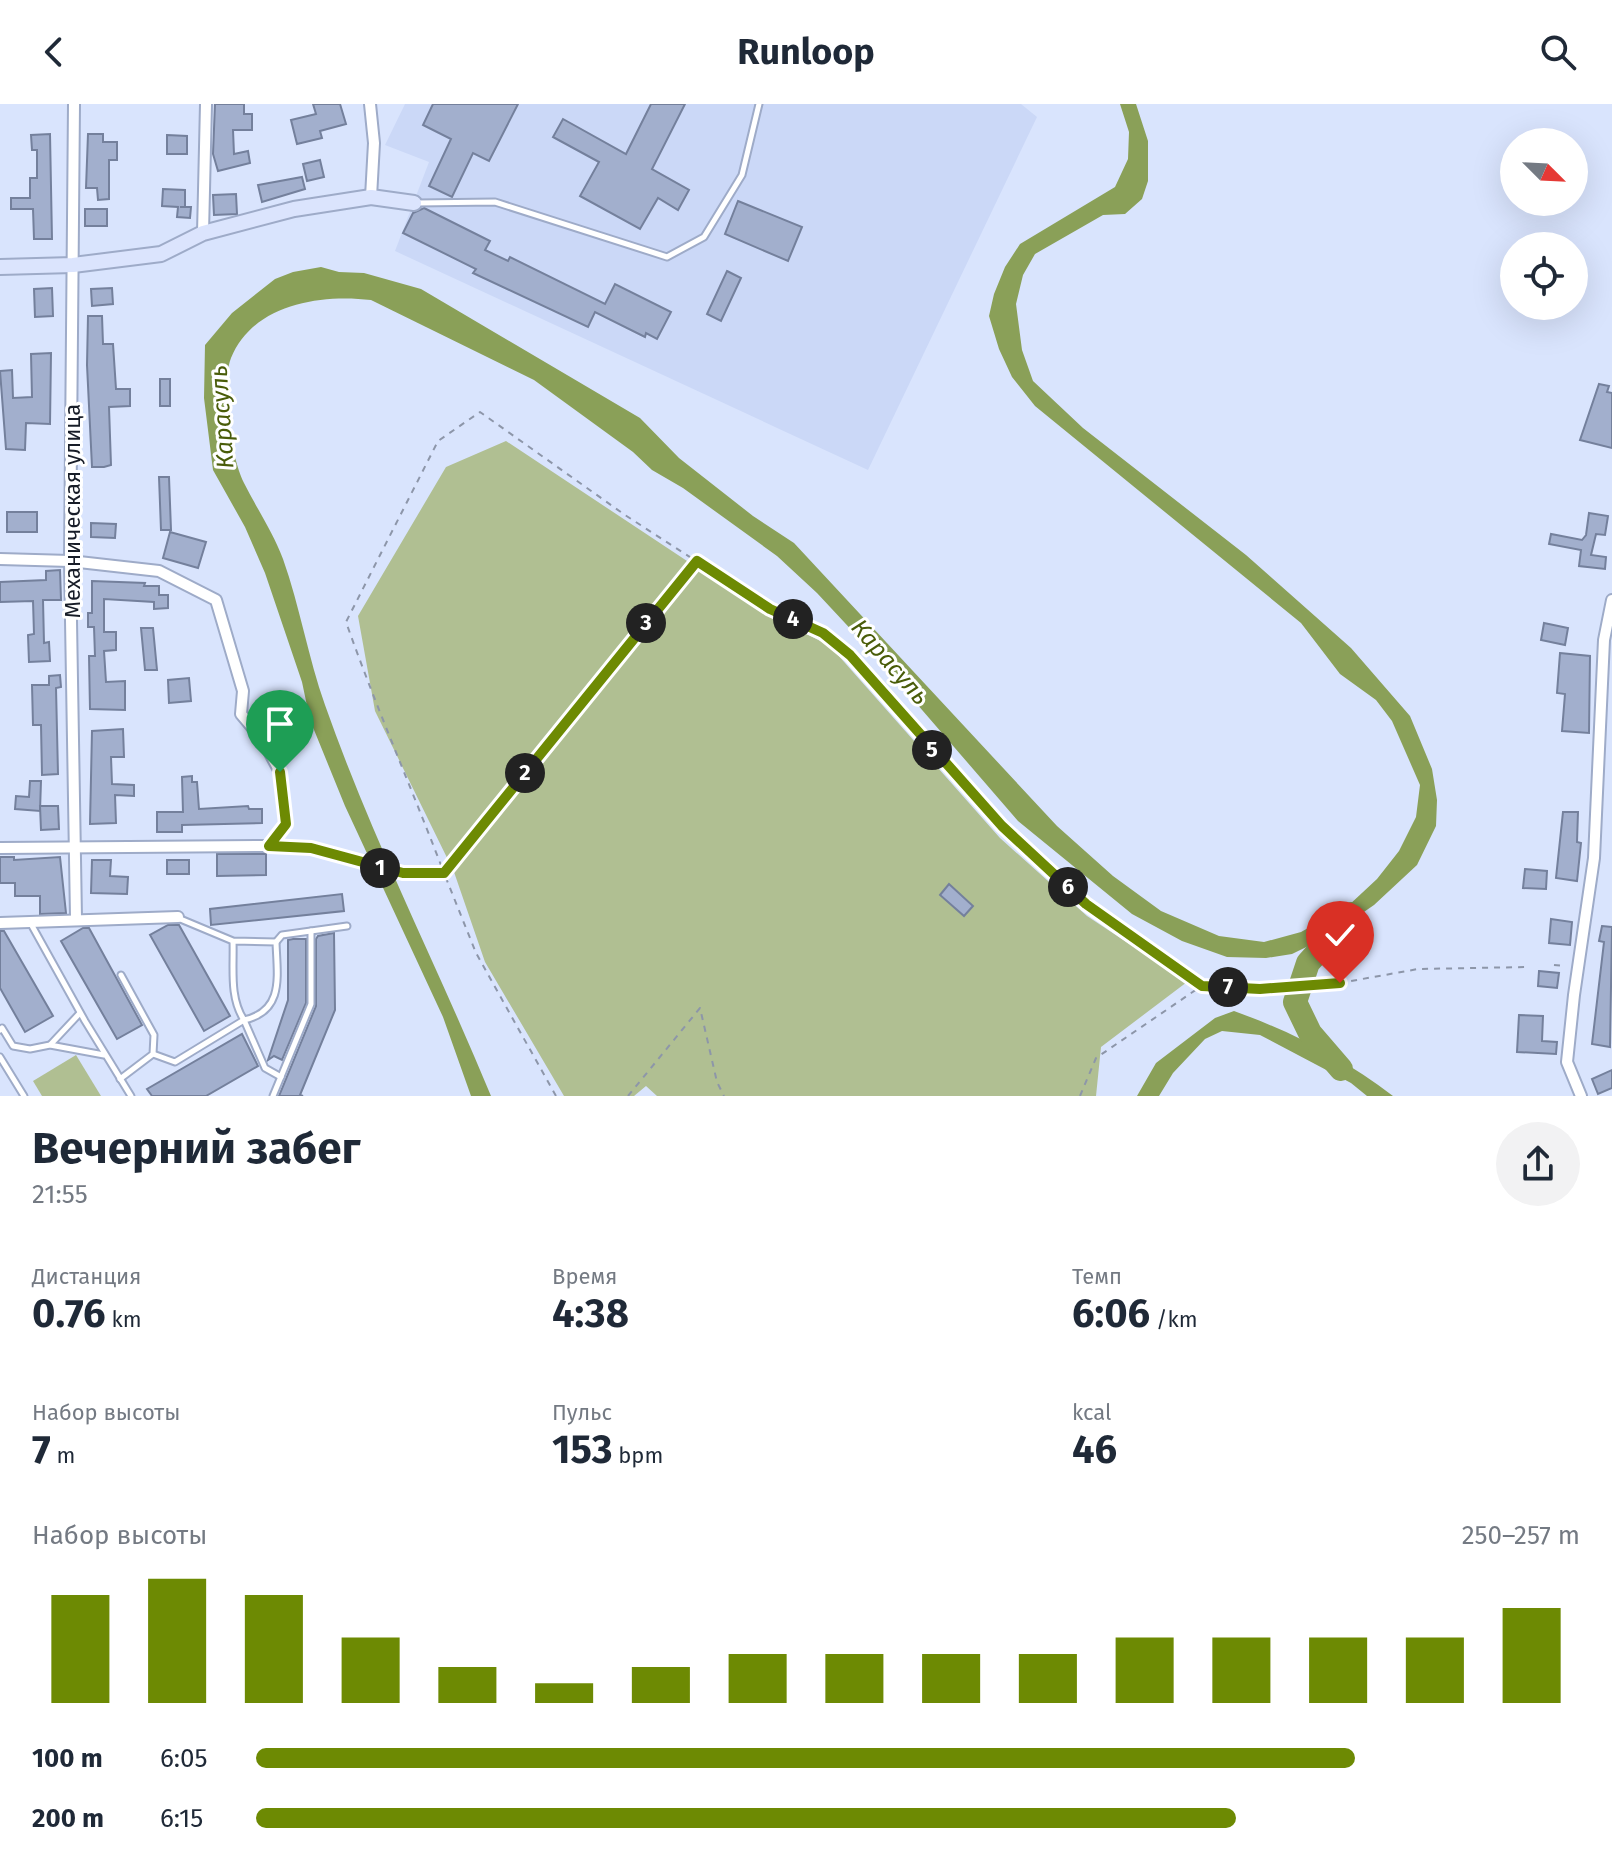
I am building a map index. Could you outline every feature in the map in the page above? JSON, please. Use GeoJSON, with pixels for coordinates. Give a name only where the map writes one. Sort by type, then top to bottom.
{"type":"FeatureCollection","features":[{"type":"Feature","properties":{"kind":"street","name":"Механическая улица"},"geometry":{"type":"LineString","coordinates":[[74,104],[70,561],[76,918]]}},
{"type":"Feature","properties":{"kind":"street"},"geometry":{"type":"LineString","coordinates":[[203,233],[206,104]]}},
{"type":"Feature","properties":{"kind":"street"},"geometry":{"type":"LineString","coordinates":[[370,104],[374,143],[371,197]]}},
{"type":"Feature","properties":{"kind":"street"},"geometry":{"type":"LineString","coordinates":[[0,267],[73,265],[161,254],[203,233],[294,209],[371,197],[414,203]]}},
{"type":"Feature","properties":{"kind":"street"},"geometry":{"type":"LineString","coordinates":[[0,559],[70,561],[159,571],[216,600],[243,691],[241,714],[263,740],[280,772],[286,824],[269,846],[0,848]]}},
{"type":"Feature","properties":{"kind":"street"},"geometry":{"type":"LineString","coordinates":[[1581,1096],[1567,1062],[1594,858],[1604,640],[1612,600]]}},
{"type":"Feature","properties":{"kind":"street"},"geometry":{"type":"LineString","coordinates":[[0,923],[76,918],[178,917]]}},
{"type":"Feature","properties":{"kind":"lane"},"geometry":{"type":"LineString","coordinates":[[414,203],[495,202],[667,257],[704,237],[742,175],[759,104]]}},
{"type":"Feature","properties":{"kind":"lane"},"geometry":{"type":"LineString","coordinates":[[269,846],[311,848],[403,873]]}},
{"type":"Feature","properties":{"kind":"lane"},"geometry":{"type":"LineString","coordinates":[[178,917],[233,941],[276,942]]}},
{"type":"Feature","properties":{"kind":"lane"},"geometry":{"type":"LineString","coordinates":[[29,920],[80,1013],[131,1096]]}},
{"type":"Feature","properties":{"kind":"lane"},"geometry":{"type":"LineString","coordinates":[[153,1054],[175,1062],[244,1020],[259,1017],[273,1002],[277,978],[276,942],[282,935],[347,926]]}},
{"type":"Feature","properties":{"kind":"lane"},"geometry":{"type":"LineString","coordinates":[[273,1096],[311,1004],[311,931]]}},
{"type":"Feature","properties":{"kind":"lane"},"geometry":{"type":"LineString","coordinates":[[233,941],[233,991],[238,1010],[265,1068],[281,1077]]}},
{"type":"Feature","properties":{"kind":"lane"},"geometry":{"type":"LineString","coordinates":[[120,1079],[153,1054],[154,1035],[121,975]]}},
{"type":"Feature","properties":{"kind":"lane"},"geometry":{"type":"LineString","coordinates":[[50,1045],[80,1013]]}},
{"type":"Feature","properties":{"kind":"lane"},"geometry":{"type":"LineString","coordinates":[[1,1027],[13,1046],[30,1049],[50,1045],[105,1055]]}},
{"type":"Feature","properties":{"kind":"lane"},"geometry":{"type":"LineString","coordinates":[[0,1057],[24,1096]]}},
{"type":"Feature","properties":{"kind":"path"},"geometry":{"type":"LineString","coordinates":[[556,1096],[476,953],[374,702],[346,622],[438,441],[480,412],[603,499],[770,609],[823,633],[850,655],[917,734],[1023,846],[1086,904],[1202,986],[1260,989],[1340,983],[1418,969],[1528,967]]}},
{"type":"Feature","properties":{"kind":"path"},"geometry":{"type":"LineString","coordinates":[[444,873],[697,561]]}},
{"type":"Feature","properties":{"kind":"path"},"geometry":{"type":"LineString","coordinates":[[403,873],[444,873]]}},
{"type":"Feature","properties":{"kind":"path"},"geometry":{"type":"LineString","coordinates":[[1080,1096],[1096,1058],[1202,986]]}},
{"type":"Feature","properties":{"kind":"path"},"geometry":{"type":"LineString","coordinates":[[628,1096],[700,1008],[717,1082],[724,1096]]}},
{"type":"Feature","properties":{"kind":"shaded area"},"geometry":{"type":"Polygon","coordinates":[[[405,104],[1021,104],[1037,117],[868,470],[395,251],[429,162],[385,145],[405,104]]]}},
{"type":"Feature","properties":{"kind":"shaded area"},"geometry":{"type":"Polygon","coordinates":[[[506,441],[764,612],[830,646],[1000,838],[1087,916],[1187,982],[1101,1047],[1096,1096],[657,1096],[646,1086],[634,1096],[564,1096],[485,962],[454,872],[375,711],[358,616],[446,467],[506,441]]]}},
{"type":"Feature","properties":{"kind":"shaded area"},"geometry":{"type":"Polygon","coordinates":[[[76,1055],[101,1096],[42,1096],[33,1081],[76,1055]]]}},
{"type":"Feature","properties":{"kind":"water","name":"Карасуль"},"geometry":{"type":"Polygon","coordinates":[[[1120,104],[1136,104],[1148,141],[1148,181],[1142,199],[1125,214],[1103,215],[1035,254],[1023,275],[1016,304],[1022,350],[1033,381],[1083,428],[1246,555],[1351,648],[1410,716],[1432,769],[1437,800],[1436,826],[1417,865],[1374,905],[1329,936],[1292,954],[1266,958],[1227,957],[1182,941],[1132,914],[1018,821],[872,652],[817,593],[777,556],[683,488],[652,470],[633,452],[534,380],[371,300],[310,301],[272,314],[255,325],[241,340],[228,370],[227,403],[231,439],[244,483],[283,559],[319,687],[343,755],[491,1096],[471,1096],[443,1017],[345,806],[310,720],[302,682],[265,573],[245,527],[213,470],[204,398],[205,345],[232,313],[275,279],[293,272],[321,267],[339,272],[364,273],[421,289],[640,418],[679,458],[753,516],[794,543],[1057,826],[1113,876],[1161,911],[1219,936],[1264,942],[1301,932],[1348,906],[1377,879],[1399,851],[1416,817],[1420,785],[1392,721],[1376,700],[1340,674],[1301,623],[1035,406],[1012,377],[999,349],[989,316],[1005,267],[1020,244],[1115,187],[1128,159],[1129,132],[1120,104]]]}},
{"type":"Feature","properties":{"kind":"water"},"geometry":{"type":"Polygon","coordinates":[[[1234,1011],[1316,1047],[1393,1096],[1367,1096],[1351,1083],[1260,1035],[1222,1031],[1205,1039],[1173,1073],[1159,1096],[1137,1096],[1156,1063],[1215,1018],[1234,1011]]]}},
{"type":"Feature","properties":{"kind":"building"},"geometry":{"type":"Polygon","coordinates":[[[215,104],[244,104],[244,114],[252,114],[252,130],[233,130],[234,154],[248,151],[250,163],[218,171],[213,154],[215,104]]]}},
{"type":"Feature","properties":{"kind":"building"},"geometry":{"type":"Polygon","coordinates":[[[313,104],[340,104],[346,124],[320,131],[322,138],[297,144],[291,120],[316,114],[313,104]]]}},
{"type":"Feature","properties":{"kind":"building"},"geometry":{"type":"Polygon","coordinates":[[[433,104],[518,104],[489,161],[473,153],[452,197],[429,186],[451,139],[423,125],[433,104]]]}},
{"type":"Feature","properties":{"kind":"building"},"geometry":{"type":"Polygon","coordinates":[[[651,104],[685,104],[652,169],[689,190],[678,210],[658,198],[640,229],[580,196],[599,162],[553,137],[563,119],[626,154],[651,104]]]}},
{"type":"Feature","properties":{"kind":"building"},"geometry":{"type":"Polygon","coordinates":[[[50,134],[52,239],[34,239],[33,209],[11,209],[11,198],[30,198],[30,178],[37,178],[37,150],[32,150],[31,135],[50,134]]]}},
{"type":"Feature","properties":{"kind":"building"},"geometry":{"type":"Polygon","coordinates":[[[88,134],[103,134],[103,142],[117,142],[117,160],[109,160],[109,199],[98,200],[97,188],[86,188],[88,134]]]}},
{"type":"Feature","properties":{"kind":"building"},"geometry":{"type":"Polygon","coordinates":[[[167,135],[187,136],[187,154],[167,154],[167,135]]]}},
{"type":"Feature","properties":{"kind":"building"},"geometry":{"type":"Polygon","coordinates":[[[320,160],[324,177],[307,181],[303,164],[320,160]]]}},
{"type":"Feature","properties":{"kind":"building"},"geometry":{"type":"Polygon","coordinates":[[[302,177],[305,189],[262,202],[258,185],[302,177]]]}},
{"type":"Feature","properties":{"kind":"building"},"geometry":{"type":"Polygon","coordinates":[[[163,189],[185,190],[185,207],[191,207],[190,218],[177,217],[178,207],[162,206],[163,189]]]}},
{"type":"Feature","properties":{"kind":"building"},"geometry":{"type":"Polygon","coordinates":[[[236,194],[237,214],[214,215],[213,195],[236,194]]]}},
{"type":"Feature","properties":{"kind":"building"},"geometry":{"type":"Polygon","coordinates":[[[738,201],[802,227],[788,261],[725,234],[738,201]]]}},
{"type":"Feature","properties":{"kind":"building"},"geometry":{"type":"Polygon","coordinates":[[[424,208],[490,241],[485,250],[508,261],[510,257],[605,304],[615,284],[671,312],[657,339],[646,333],[645,337],[595,312],[588,327],[473,273],[476,269],[403,233],[413,213],[424,208]]]}},
{"type":"Feature","properties":{"kind":"building"},"geometry":{"type":"Polygon","coordinates":[[[85,209],[107,209],[107,226],[85,226],[85,209]]]}},
{"type":"Feature","properties":{"kind":"building"},"geometry":{"type":"Polygon","coordinates":[[[727,271],[741,278],[721,321],[707,314],[727,271]]]}},
{"type":"Feature","properties":{"kind":"building"},"geometry":{"type":"Polygon","coordinates":[[[52,288],[53,316],[35,317],[34,289],[52,288]]]}},
{"type":"Feature","properties":{"kind":"building"},"geometry":{"type":"Polygon","coordinates":[[[112,288],[113,304],[92,306],[91,289],[112,288]]]}},
{"type":"Feature","properties":{"kind":"building"},"geometry":{"type":"Polygon","coordinates":[[[88,316],[102,316],[103,344],[113,344],[116,389],[130,389],[130,406],[109,407],[111,465],[104,467],[92,467],[88,316]]]}},
{"type":"Feature","properties":{"kind":"building"},"geometry":{"type":"Polygon","coordinates":[[[51,353],[50,424],[26,423],[25,450],[6,449],[0,371],[12,370],[13,398],[32,397],[31,354],[51,353]]]}},
{"type":"Feature","properties":{"kind":"building"},"geometry":{"type":"Polygon","coordinates":[[[160,379],[170,379],[170,406],[160,406],[160,379]]]}},
{"type":"Feature","properties":{"kind":"building"},"geometry":{"type":"Polygon","coordinates":[[[1599,384],[1609,386],[1607,392],[1612,393],[1612,448],[1580,440],[1599,384]]]}},
{"type":"Feature","properties":{"kind":"building"},"geometry":{"type":"Polygon","coordinates":[[[159,477],[169,477],[171,530],[161,530],[159,477]]]}},
{"type":"Feature","properties":{"kind":"building"},"geometry":{"type":"Polygon","coordinates":[[[7,512],[37,512],[37,532],[7,532],[7,512]]]}},
{"type":"Feature","properties":{"kind":"building"},"geometry":{"type":"Polygon","coordinates":[[[1589,513],[1608,516],[1605,535],[1596,534],[1591,555],[1606,557],[1605,569],[1579,566],[1581,550],[1549,544],[1551,534],[1582,540],[1586,535],[1589,513]]]}},
{"type":"Feature","properties":{"kind":"building"},"geometry":{"type":"Polygon","coordinates":[[[91,523],[116,524],[115,538],[91,537],[91,523]]]}},
{"type":"Feature","properties":{"kind":"building"},"geometry":{"type":"Polygon","coordinates":[[[170,532],[206,542],[198,568],[163,558],[170,532]]]}},
{"type":"Feature","properties":{"kind":"building"},"geometry":{"type":"Polygon","coordinates":[[[60,570],[61,600],[43,600],[44,643],[49,642],[50,661],[29,662],[28,635],[34,634],[33,601],[0,602],[0,582],[46,580],[46,571],[60,570]]]}},
{"type":"Feature","properties":{"kind":"building"},"geometry":{"type":"Polygon","coordinates":[[[92,581],[145,583],[144,586],[159,586],[159,595],[168,595],[168,608],[154,609],[154,602],[104,599],[104,632],[116,632],[116,650],[104,651],[106,682],[125,681],[125,710],[90,709],[89,656],[95,656],[94,627],[88,627],[88,613],[92,613],[92,581]]]}},
{"type":"Feature","properties":{"kind":"building"},"geometry":{"type":"Polygon","coordinates":[[[1544,623],[1568,628],[1565,645],[1541,640],[1544,623]]]}},
{"type":"Feature","properties":{"kind":"building"},"geometry":{"type":"Polygon","coordinates":[[[141,628],[153,628],[157,670],[145,670],[141,628]]]}},
{"type":"Feature","properties":{"kind":"building"},"geometry":{"type":"Polygon","coordinates":[[[1560,653],[1590,656],[1589,733],[1562,731],[1565,694],[1557,693],[1560,653]]]}},
{"type":"Feature","properties":{"kind":"building"},"geometry":{"type":"Polygon","coordinates":[[[60,675],[61,687],[56,688],[58,774],[42,775],[41,725],[33,725],[32,685],[49,685],[49,676],[60,675]]]}},
{"type":"Feature","properties":{"kind":"building"},"geometry":{"type":"Polygon","coordinates":[[[189,678],[191,701],[169,703],[168,680],[189,678]]]}},
{"type":"Feature","properties":{"kind":"building"},"geometry":{"type":"Polygon","coordinates":[[[123,729],[124,757],[111,757],[112,784],[134,785],[134,796],[115,795],[116,823],[90,824],[92,731],[123,729]]]}},
{"type":"Feature","properties":{"kind":"building"},"geometry":{"type":"Polygon","coordinates":[[[192,776],[192,782],[197,782],[199,809],[248,806],[249,809],[262,809],[262,823],[182,825],[182,832],[157,832],[157,812],[183,812],[182,777],[192,776]]]}},
{"type":"Feature","properties":{"kind":"building"},"geometry":{"type":"Polygon","coordinates":[[[30,781],[41,781],[40,811],[15,809],[16,796],[29,797],[30,781]]]}},
{"type":"Feature","properties":{"kind":"building"},"geometry":{"type":"Polygon","coordinates":[[[40,806],[58,806],[59,829],[41,830],[40,806]]]}},
{"type":"Feature","properties":{"kind":"building"},"geometry":{"type":"Polygon","coordinates":[[[1563,812],[1578,812],[1577,842],[1581,843],[1577,881],[1556,878],[1563,812]]]}},
{"type":"Feature","properties":{"kind":"building"},"geometry":{"type":"Polygon","coordinates":[[[217,854],[266,854],[266,875],[217,876],[217,854]]]}},
{"type":"Feature","properties":{"kind":"building"},"geometry":{"type":"Polygon","coordinates":[[[0,857],[14,857],[14,860],[60,857],[66,913],[40,914],[40,896],[15,896],[15,883],[0,883],[0,857]]]}},
{"type":"Feature","properties":{"kind":"building"},"geometry":{"type":"Polygon","coordinates":[[[92,860],[111,860],[110,876],[128,877],[127,894],[91,893],[92,860]]]}},
{"type":"Feature","properties":{"kind":"building"},"geometry":{"type":"Polygon","coordinates":[[[167,860],[189,860],[189,874],[167,874],[167,860]]]}},
{"type":"Feature","properties":{"kind":"building"},"geometry":{"type":"Polygon","coordinates":[[[1525,869],[1547,871],[1546,889],[1523,888],[1525,869]]]}},
{"type":"Feature","properties":{"kind":"building"},"geometry":{"type":"Polygon","coordinates":[[[949,884],[973,906],[964,916],[940,895],[949,884]]]}},
{"type":"Feature","properties":{"kind":"building"},"geometry":{"type":"Polygon","coordinates":[[[342,894],[344,911],[211,925],[210,909],[342,894]]]}},
{"type":"Feature","properties":{"kind":"building"},"geometry":{"type":"Polygon","coordinates":[[[1551,919],[1572,922],[1570,945],[1549,943],[1551,919]]]}},
{"type":"Feature","properties":{"kind":"building"},"geometry":{"type":"Polygon","coordinates":[[[168,925],[179,925],[230,1016],[204,1031],[150,935],[168,925]]]}},
{"type":"Feature","properties":{"kind":"building"},"geometry":{"type":"Polygon","coordinates":[[[1602,926],[1612,927],[1610,1047],[1592,1044],[1604,942],[1599,941],[1602,926]]]}},
{"type":"Feature","properties":{"kind":"building"},"geometry":{"type":"Polygon","coordinates":[[[83,928],[89,928],[142,1025],[117,1039],[61,941],[83,928]]]}},
{"type":"Feature","properties":{"kind":"building"},"geometry":{"type":"Polygon","coordinates":[[[0,931],[4,931],[53,1016],[25,1032],[0,988],[0,931]]]}},
{"type":"Feature","properties":{"kind":"building"},"geometry":{"type":"Polygon","coordinates":[[[334,933],[335,1010],[300,1095],[303,1096],[279,1096],[316,1006],[316,939],[334,933]]]}},
{"type":"Feature","properties":{"kind":"building"},"geometry":{"type":"Polygon","coordinates":[[[306,939],[306,1003],[282,1060],[274,1056],[268,1060],[288,1000],[288,940],[306,939]]]}},
{"type":"Feature","properties":{"kind":"building"},"geometry":{"type":"Polygon","coordinates":[[[1539,971],[1559,973],[1557,988],[1538,986],[1539,971]]]}},
{"type":"Feature","properties":{"kind":"building"},"geometry":{"type":"Polygon","coordinates":[[[1519,1015],[1543,1016],[1542,1041],[1557,1042],[1556,1054],[1517,1052],[1519,1015]]]}},
{"type":"Feature","properties":{"kind":"building"},"geometry":{"type":"Polygon","coordinates":[[[242,1034],[258,1066],[206,1096],[152,1096],[147,1089],[242,1034]]]}},
{"type":"Feature","properties":{"kind":"building"},"geometry":{"type":"Polygon","coordinates":[[[1612,1070],[1612,1088],[1598,1094],[1592,1079],[1612,1070]]]}},
{"type":"Feature","properties":{"kind":"waterway"},"geometry":{"type":"LineString","coordinates":[[1341,1069],[1310,1033],[1295,1002],[1308,963],[1352,914]]}},
{"type":"Feature","properties":{"kind":"route"},"geometry":{"type":"LineString","coordinates":[[280,772],[286,824],[269,846],[311,848],[403,873],[444,873],[697,561],[770,609],[823,633],[850,655],[917,734],[1002,826],[1086,904],[1202,986],[1260,989],[1340,983]]}}]}
